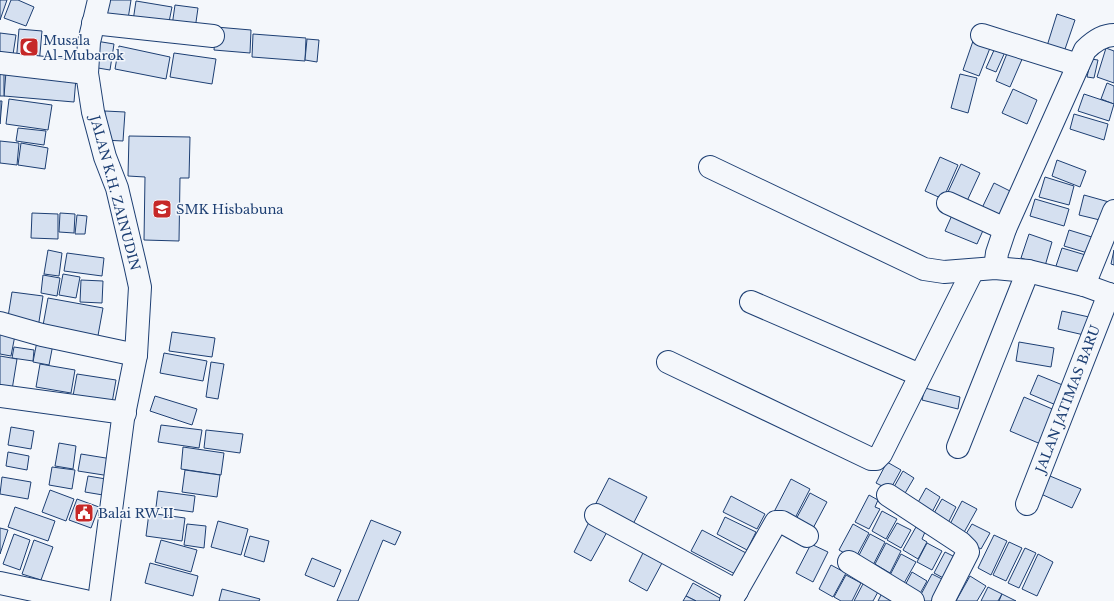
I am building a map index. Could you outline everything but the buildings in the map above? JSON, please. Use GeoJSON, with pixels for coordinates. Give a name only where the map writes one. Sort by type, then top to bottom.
{"type":"FeatureCollection","features":[{"type":"Feature","properties":{"kind":"street","name":"JALAN K.H. ZAINUDIN"},"geometry":{"type":"LineString","coordinates":[[99,0],[87,54],[87,73],[93,112],[105,157],[117,188],[140,287],[136,355],[123,420],[99,601]]}},
{"type":"Feature","properties":{"kind":"street"},"geometry":{"type":"LineString","coordinates":[[93,23],[213,36]]}},
{"type":"Feature","properties":{"kind":"street"},"geometry":{"type":"LineString","coordinates":[[982,35],[1078,65]]}},
{"type":"Feature","properties":{"kind":"street"},"geometry":{"type":"LineString","coordinates":[[995,268],[997,253],[1005,229],[1085,50],[1094,41],[1111,35]]}},
{"type":"Feature","properties":{"kind":"street"},"geometry":{"type":"LineString","coordinates":[[0,63],[87,73]]}},
{"type":"Feature","properties":{"kind":"street"},"geometry":{"type":"LineString","coordinates":[[710,167],[924,269],[944,272],[995,268],[1028,271],[1084,285],[1111,295]]}},
{"type":"Feature","properties":{"kind":"street"},"geometry":{"type":"LineString","coordinates":[[948,203],[1005,229]]}},
{"type":"Feature","properties":{"kind":"street"},"geometry":{"type":"LineString","coordinates":[[1084,285],[1114,211]]}},
{"type":"Feature","properties":{"kind":"street"},"geometry":{"type":"LineString","coordinates":[[668,362],[871,459],[876,459],[881,454],[973,270]]}},
{"type":"Feature","properties":{"kind":"street"},"geometry":{"type":"LineString","coordinates":[[958,448],[1028,271]]}},
{"type":"Feature","properties":{"kind":"street","name":"JALAN JATIMAS BARU"},"geometry":{"type":"LineString","coordinates":[[1027,504],[1111,295]]}},
{"type":"Feature","properties":{"kind":"street"},"geometry":{"type":"LineString","coordinates":[[751,302],[920,375]]}},
{"type":"Feature","properties":{"kind":"street"},"geometry":{"type":"LineString","coordinates":[[0,323],[42,335],[136,355]]}},
{"type":"Feature","properties":{"kind":"street"},"geometry":{"type":"LineString","coordinates":[[0,396],[125,413]]}},
{"type":"Feature","properties":{"kind":"street"},"geometry":{"type":"LineString","coordinates":[[888,495],[967,549],[968,552],[943,601]]}},
{"type":"Feature","properties":{"kind":"street"},"geometry":{"type":"LineString","coordinates":[[596,515],[734,596],[776,522],[782,522],[807,536]]}},
{"type":"Feature","properties":{"kind":"street"},"geometry":{"type":"LineString","coordinates":[[849,562],[913,601]]}},
{"type":"Feature","properties":{"kind":"street"},"geometry":{"type":"LineString","coordinates":[[0,583],[85,601]]}},
{"type":"Feature","properties":{"kind":"place","name":"Musala Al-Mubarok"},"geometry":{"type":"Point","coordinates":[29,47]}},
{"type":"Feature","properties":{"kind":"place","name":"SMK Hisbabuna"},"geometry":{"type":"Point","coordinates":[162,209]}},
{"type":"Feature","properties":{"kind":"place","name":"Balai RW II"},"geometry":{"type":"Point","coordinates":[84,513]}}]}
